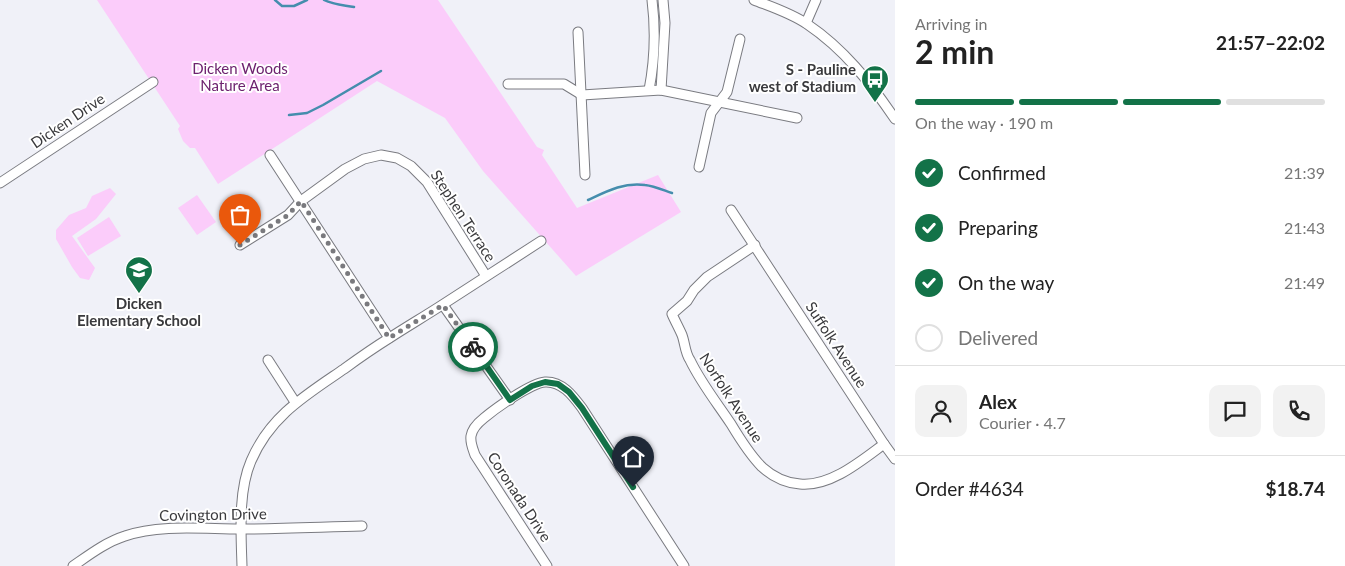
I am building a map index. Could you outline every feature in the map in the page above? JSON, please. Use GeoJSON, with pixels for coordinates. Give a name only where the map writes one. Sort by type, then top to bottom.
{"type":"FeatureCollection","features":[{"type":"Feature","properties":{"kind":"street"},"geometry":{"type":"LineString","coordinates":[[649,90],[655,38],[652,0]]}},
{"type":"Feature","properties":{"kind":"street"},"geometry":{"type":"LineString","coordinates":[[661,90],[665,23],[663,0]]}},
{"type":"Feature","properties":{"kind":"street"},"geometry":{"type":"LineString","coordinates":[[754,0],[806,23],[828,40],[853,64],[894,115]]}},
{"type":"Feature","properties":{"kind":"street"},"geometry":{"type":"LineString","coordinates":[[806,23],[816,0]]}},
{"type":"Feature","properties":{"kind":"street"},"geometry":{"type":"LineString","coordinates":[[578,32],[585,175]]}},
{"type":"Feature","properties":{"kind":"street"},"geometry":{"type":"LineString","coordinates":[[699,167],[711,113],[726,92],[740,39]]}},
{"type":"Feature","properties":{"kind":"street","name":"Dicken Drive"},"geometry":{"type":"LineString","coordinates":[[0,183],[153,82]]}},
{"type":"Feature","properties":{"kind":"street"},"geometry":{"type":"LineString","coordinates":[[508,84],[564,84],[582,95],[661,90],[797,118]]}},
{"type":"Feature","properties":{"kind":"street"},"geometry":{"type":"LineString","coordinates":[[270,155],[389,338]]}},
{"type":"Feature","properties":{"kind":"street","name":"Stephen Terrace"},"geometry":{"type":"LineString","coordinates":[[240,245],[288,215],[301,201],[345,169],[364,159],[381,155],[397,158],[411,166],[427,182],[486,276]]}},
{"type":"Feature","properties":{"kind":"street","name":"Suffolk Avenue"},"geometry":{"type":"LineString","coordinates":[[731,210],[895,459]]}},
{"type":"Feature","properties":{"kind":"street"},"geometry":{"type":"LineString","coordinates":[[242,566],[241,529],[244,480],[265,435],[279,418],[295,402],[389,338],[541,241]]}},
{"type":"Feature","properties":{"kind":"street","name":"Norfolk Avenue"},"geometry":{"type":"LineString","coordinates":[[755,246],[707,277],[694,290],[687,301],[672,314],[682,335],[688,358],[709,393],[745,446],[762,466],[775,477],[787,481],[800,484],[819,482],[834,477],[884,444]]}},
{"type":"Feature","properties":{"kind":"street"},"geometry":{"type":"LineString","coordinates":[[443,305],[510,400],[532,386],[545,382],[558,384],[569,392],[582,408],[684,566]]}},
{"type":"Feature","properties":{"kind":"street"},"geometry":{"type":"LineString","coordinates":[[268,360],[295,402]]}},
{"type":"Feature","properties":{"kind":"street","name":"Coronada Drive"},"geometry":{"type":"LineString","coordinates":[[510,400],[483,418],[471,436],[471,444],[484,470],[547,566]]}},
{"type":"Feature","properties":{"kind":"street","name":"Covington Drive"},"geometry":{"type":"LineString","coordinates":[[73,566],[106,545],[124,536],[141,531],[362,526]]}},
{"type":"Feature","properties":{"kind":"green space","name":"Dicken Woods Nature Area"},"geometry":{"type":"Polygon","coordinates":[[[97,0],[438,0],[537,147],[544,150],[542,155],[577,208],[658,175],[681,212],[576,276],[483,171],[445,118],[377,81],[218,184],[195,148],[190,148],[183,141],[178,129],[180,126],[97,0]]]}},
{"type":"Feature","properties":{"kind":"green space"},"geometry":{"type":"Polygon","coordinates":[[[110,188],[116,194],[96,219],[72,236],[95,268],[89,280],[80,278],[56,239],[56,230],[69,215],[86,208],[92,196],[110,188]]]}},
{"type":"Feature","properties":{"kind":"green space"},"geometry":{"type":"Polygon","coordinates":[[[197,195],[216,222],[197,235],[178,208],[197,195]]]}},
{"type":"Feature","properties":{"kind":"green space"},"geometry":{"type":"Polygon","coordinates":[[[109,217],[121,236],[88,256],[77,238],[109,217]]]}},
{"type":"Feature","properties":{"kind":"waterway"},"geometry":{"type":"LineString","coordinates":[[275,0],[282,6],[294,6],[307,0]]}},
{"type":"Feature","properties":{"kind":"waterway"},"geometry":{"type":"LineString","coordinates":[[324,0],[354,7]]}},
{"type":"Feature","properties":{"kind":"waterway"},"geometry":{"type":"LineString","coordinates":[[289,115],[307,113],[381,71]]}},
{"type":"Feature","properties":{"kind":"waterway"},"geometry":{"type":"LineString","coordinates":[[588,200],[616,188],[637,184],[655,187],[672,193]]}},
{"type":"Feature","properties":{"kind":"way so far"},"geometry":{"type":"LineString","coordinates":[[240,245],[288,215],[301,201],[389,338],[443,305],[473,347]]}},
{"type":"Feature","properties":{"kind":"place","name":"S - Pauline west of Stadium"},"geometry":{"type":"Point","coordinates":[875,103]}},
{"type":"Feature","properties":{"kind":"place","name":"Dicken Elementary School"},"geometry":{"type":"Point","coordinates":[139,294]}},
{"type":"Feature","properties":{"kind":"route"},"geometry":{"type":"LineString","coordinates":[[473,347],[510,400],[532,386],[545,382],[558,384],[569,392],[582,408],[633,487]]}}]}
